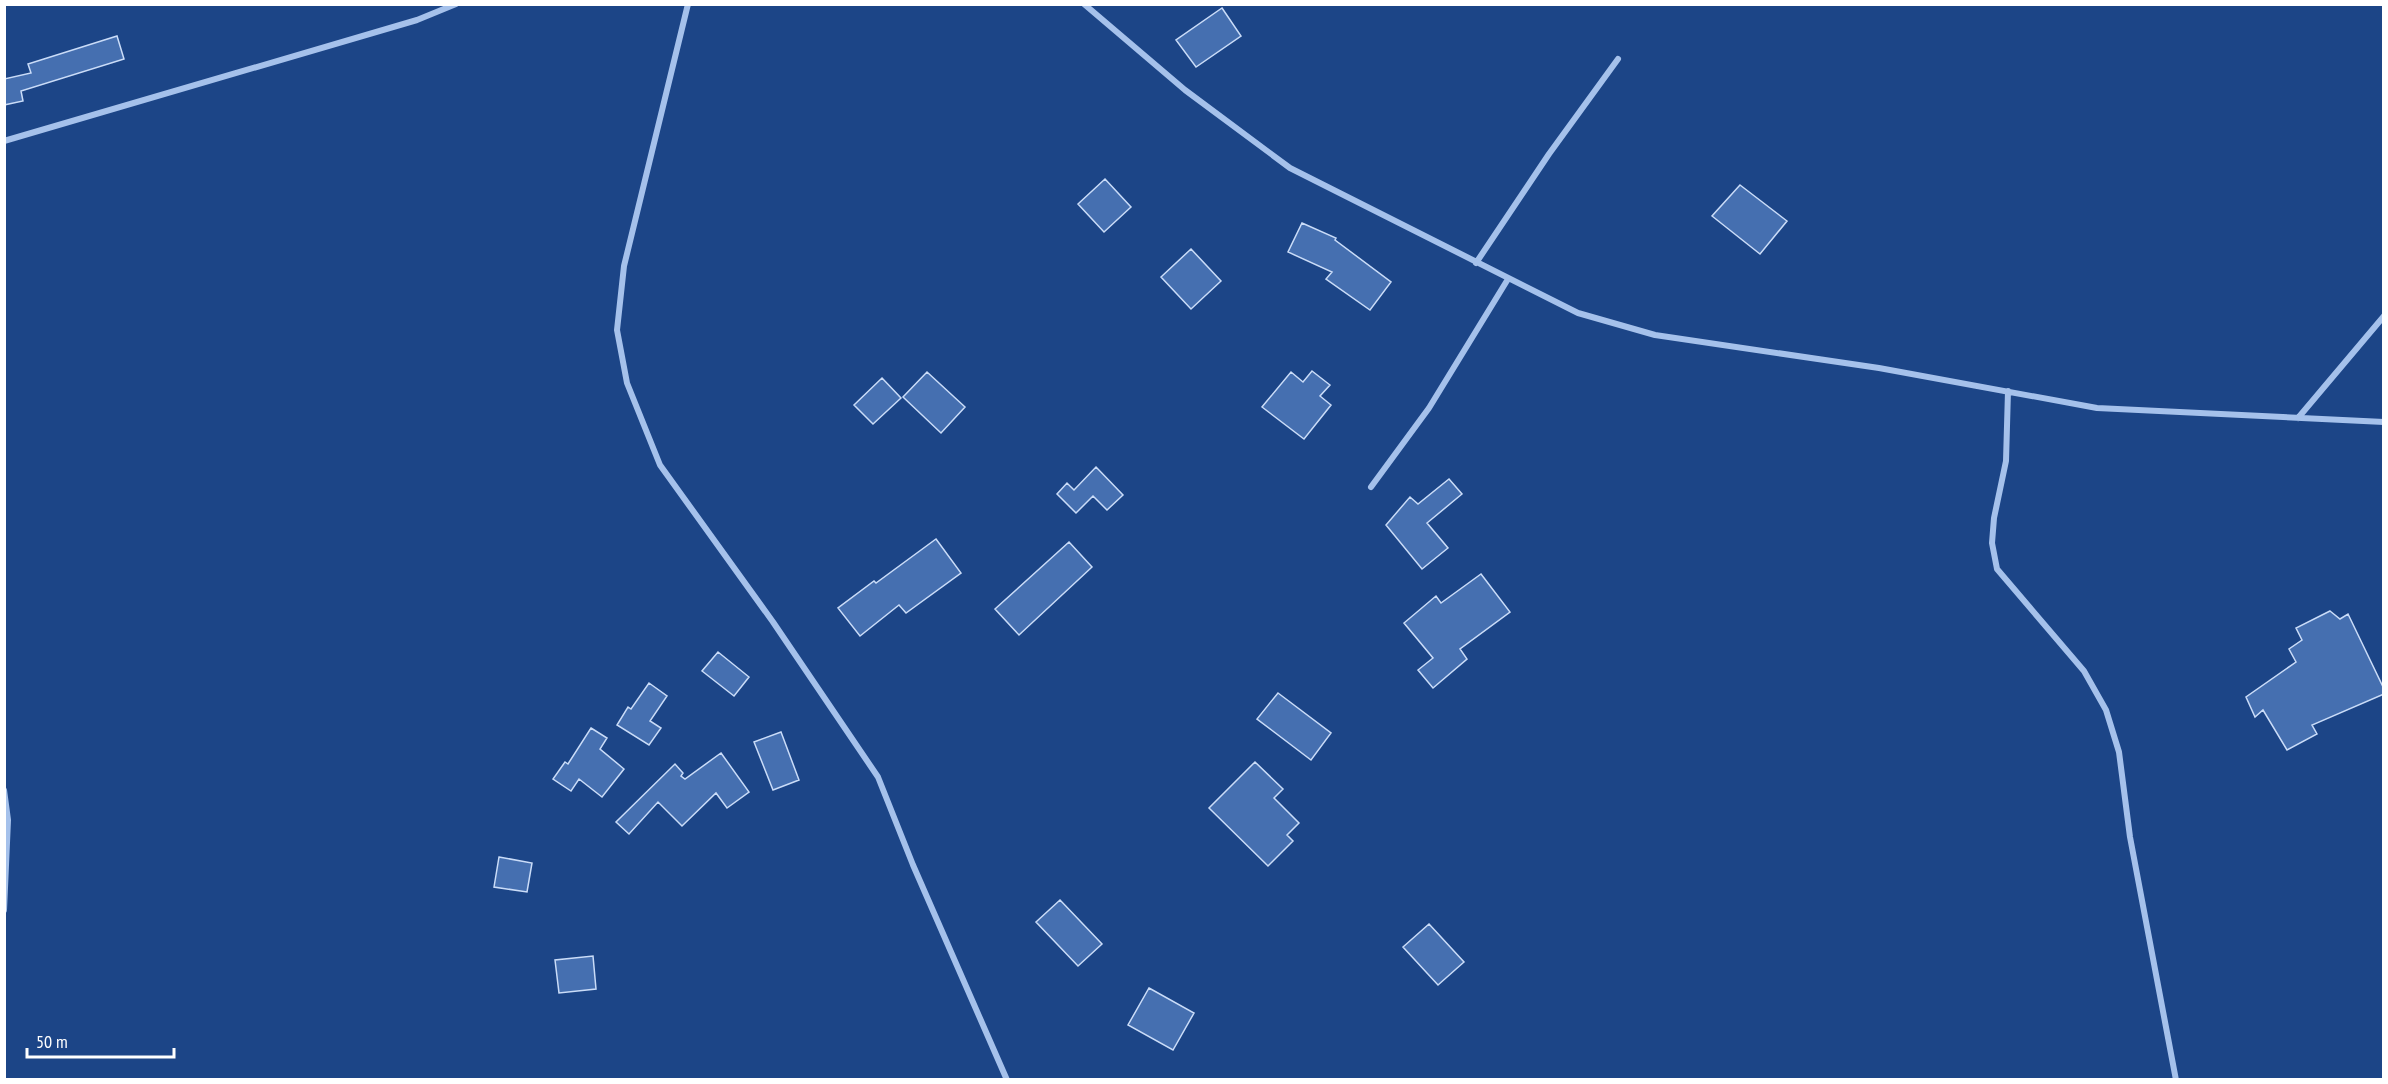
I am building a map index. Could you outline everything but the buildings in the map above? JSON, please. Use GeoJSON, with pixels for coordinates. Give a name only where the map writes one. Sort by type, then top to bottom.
{"type":"FeatureCollection","features":[{"type":"Feature","properties":{"kind":"street"},"geometry":{"type":"LineString","coordinates":[[4,141],[417,20],[456,4]]}},
{"type":"Feature","properties":{"kind":"street"},"geometry":{"type":"LineString","coordinates":[[688,4],[624,266],[617,330],[627,383],[660,465],[773,622],[878,777],[913,865],[1007,1080]]}},
{"type":"Feature","properties":{"kind":"street"},"geometry":{"type":"LineString","coordinates":[[1084,4],[1185,90],[1290,168],[1578,313],[1655,335],[1879,368],[2097,408],[2384,422]]}},
{"type":"Feature","properties":{"kind":"street"},"geometry":{"type":"LineString","coordinates":[[1476,263],[1549,154],[1618,59]]}},
{"type":"Feature","properties":{"kind":"street"},"geometry":{"type":"LineString","coordinates":[[1371,487],[1429,408],[1508,279]]}},
{"type":"Feature","properties":{"kind":"street"},"geometry":{"type":"LineString","coordinates":[[2298,418],[2384,316]]}},
{"type":"Feature","properties":{"kind":"street"},"geometry":{"type":"LineString","coordinates":[[2008,391],[2006,460],[1994,518],[1992,543],[1998,569],[2084,671],[2106,710],[2119,752],[2130,837],[2176,1080]]}},
{"type":"Feature","properties":{"kind":"street"},"geometry":{"type":"LineString","coordinates":[[4,790],[8,820],[4,910]]}}]}
